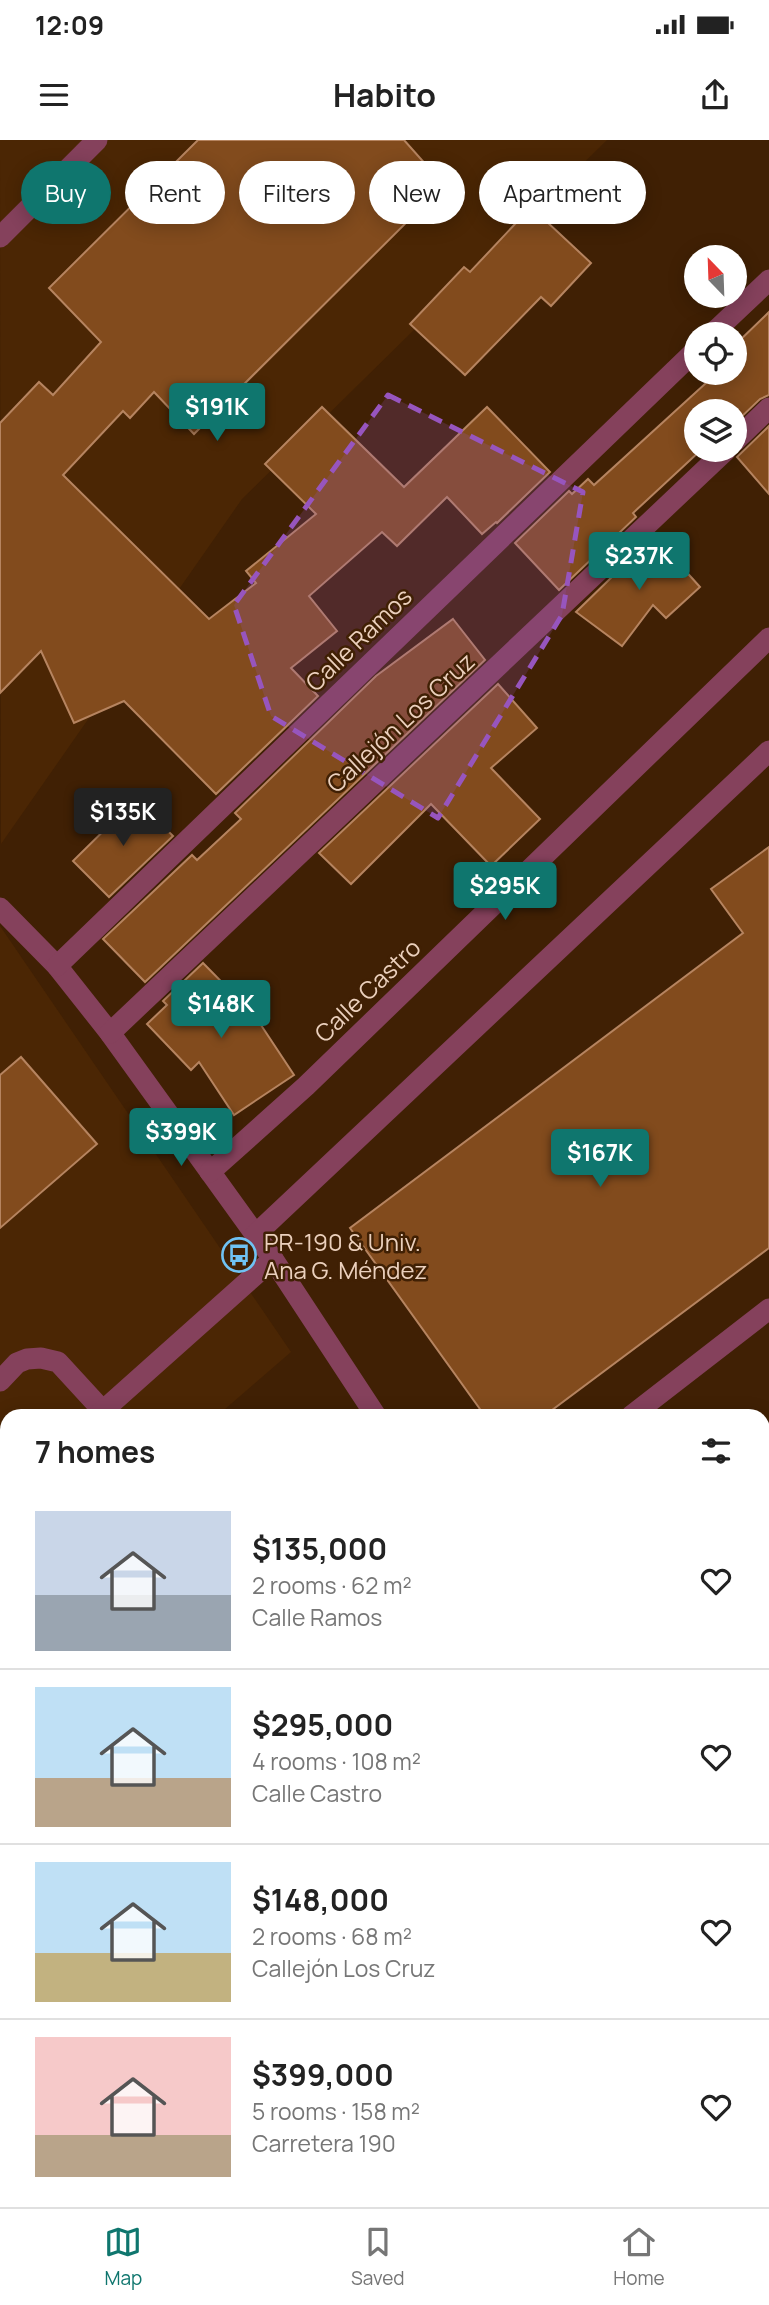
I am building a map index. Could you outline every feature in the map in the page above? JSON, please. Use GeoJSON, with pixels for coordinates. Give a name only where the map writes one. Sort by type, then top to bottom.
{"type":"FeatureCollection","features":[{"type":"Feature","properties":{"kind":"street"},"geometry":{"type":"LineString","coordinates":[[0,237],[97,140]]}},
{"type":"Feature","properties":{"kind":"street"},"geometry":{"type":"LineString","coordinates":[[725,322],[769,280]]}},
{"type":"Feature","properties":{"kind":"street","name":"Calle Ramos"},"geometry":{"type":"LineString","coordinates":[[57,966],[684,362]]}},
{"type":"Feature","properties":{"kind":"street"},"geometry":{"type":"LineString","coordinates":[[747,429],[769,408]]}},
{"type":"Feature","properties":{"kind":"street","name":"Callejón Los Cruz"},"geometry":{"type":"LineString","coordinates":[[110,1032],[713,462]]}},
{"type":"Feature","properties":{"kind":"street","name":"Calle Castro"},"geometry":{"type":"LineString","coordinates":[[210,1172],[306,1086],[769,638]]}},
{"type":"Feature","properties":{"kind":"street"},"geometry":{"type":"LineString","coordinates":[[255,1236],[769,751]]}},
{"type":"Feature","properties":{"kind":"street"},"geometry":{"type":"LineString","coordinates":[[0,908],[57,966],[110,1032],[273,1259],[371,1409]]}},
{"type":"Feature","properties":{"kind":"street"},"geometry":{"type":"LineString","coordinates":[[104,1409],[273,1259]]}},
{"type":"Feature","properties":{"kind":"street"},"geometry":{"type":"LineString","coordinates":[[640,1409],[769,1309]]}},
{"type":"Feature","properties":{"kind":"street"},"geometry":{"type":"LineString","coordinates":[[0,1381],[17,1363],[27,1359],[41,1358],[58,1362],[97,1409]]}},
{"type":"Feature","properties":{"kind":"highlighted area"},"geometry":{"type":"Polygon","coordinates":[[[388,395],[583,492],[562,615],[438,818],[271,716],[234,605],[388,395]]]}},
{"type":"Feature","properties":{"kind":"shaded area"},"geometry":{"type":"Polygon","coordinates":[[[0,140],[607,140],[586,161],[479,161],[479,224],[522,224],[242,499],[1,844],[0,140]]]}},
{"type":"Feature","properties":{"kind":"shaded area"},"geometry":{"type":"Polygon","coordinates":[[[0,926],[291,1352],[225,1409],[0,1409],[0,926]]]}},
{"type":"Feature","properties":{"kind":"building"},"geometry":{"type":"Polygon","coordinates":[[[198,140],[404,140],[423,161],[369,161],[369,224],[405,224],[194,434],[154,392],[130,418],[123,411],[63,475],[209,619],[256,583],[246,571],[316,514],[265,464],[322,407],[404,487],[487,407],[550,472],[482,534],[447,497],[397,546],[382,532],[309,596],[337,631],[291,668],[318,696],[216,794],[124,701],[74,723],[41,651],[0,693],[0,423],[39,382],[53,395],[101,342],[49,288],[125,213],[125,224],[225,224],[225,161],[177,161],[198,140]]]}},
{"type":"Feature","properties":{"kind":"building"},"geometry":{"type":"Polygon","coordinates":[[[515,224],[549,224],[591,263],[551,306],[541,297],[465,375],[410,324],[464,267],[470,272],[515,224]]]}},
{"type":"Feature","properties":{"kind":"building"},"geometry":{"type":"Polygon","coordinates":[[[769,312],[769,395],[760,399],[747,411],[747,399],[688,399],[704,385],[747,385],[747,333],[769,312]]]}},
{"type":"Feature","properties":{"kind":"building"},"geometry":{"type":"Polygon","coordinates":[[[684,403],[684,462],[688,462],[633,513],[636,517],[559,590],[515,543],[569,491],[572,494],[588,479],[594,485],[684,403]]]}},
{"type":"Feature","properties":{"kind":"building"},"geometry":{"type":"Polygon","coordinates":[[[769,426],[769,494],[741,462],[747,462],[747,447],[769,426]]]}},
{"type":"Feature","properties":{"kind":"building"},"geometry":{"type":"Polygon","coordinates":[[[654,536],[700,587],[666,618],[653,605],[622,646],[576,612],[654,536]]]}},
{"type":"Feature","properties":{"kind":"building"},"geometry":{"type":"Polygon","coordinates":[[[453,619],[485,660],[145,982],[103,939],[192,855],[197,860],[241,819],[235,813],[376,676],[453,619]]]}},
{"type":"Feature","properties":{"kind":"building"},"geometry":{"type":"Polygon","coordinates":[[[498,684],[537,728],[491,768],[540,819],[491,866],[431,804],[351,884],[319,853],[498,684]]]}},
{"type":"Feature","properties":{"kind":"building"},"geometry":{"type":"Polygon","coordinates":[[[136,799],[173,836],[109,897],[73,861],[136,799]]]}},
{"type":"Feature","properties":{"kind":"building"},"geometry":{"type":"Polygon","coordinates":[[[769,847],[769,1248],[553,1409],[480,1409],[350,1228],[743,933],[711,889],[769,847]]]}},
{"type":"Feature","properties":{"kind":"building"},"geometry":{"type":"Polygon","coordinates":[[[203,963],[255,1016],[294,1075],[234,1115],[199,1062],[191,1070],[147,1024],[167,1005],[163,1001],[203,963]]]}},
{"type":"Feature","properties":{"kind":"building"},"geometry":{"type":"Polygon","coordinates":[[[21,1057],[97,1144],[0,1228],[0,1075],[21,1057]]]}},
{"type":"Feature","properties":{"kind":"place","name":"PR-190 & Univ. Ana G. Méndez"},"geometry":{"type":"Point","coordinates":[239,1255]}}]}
